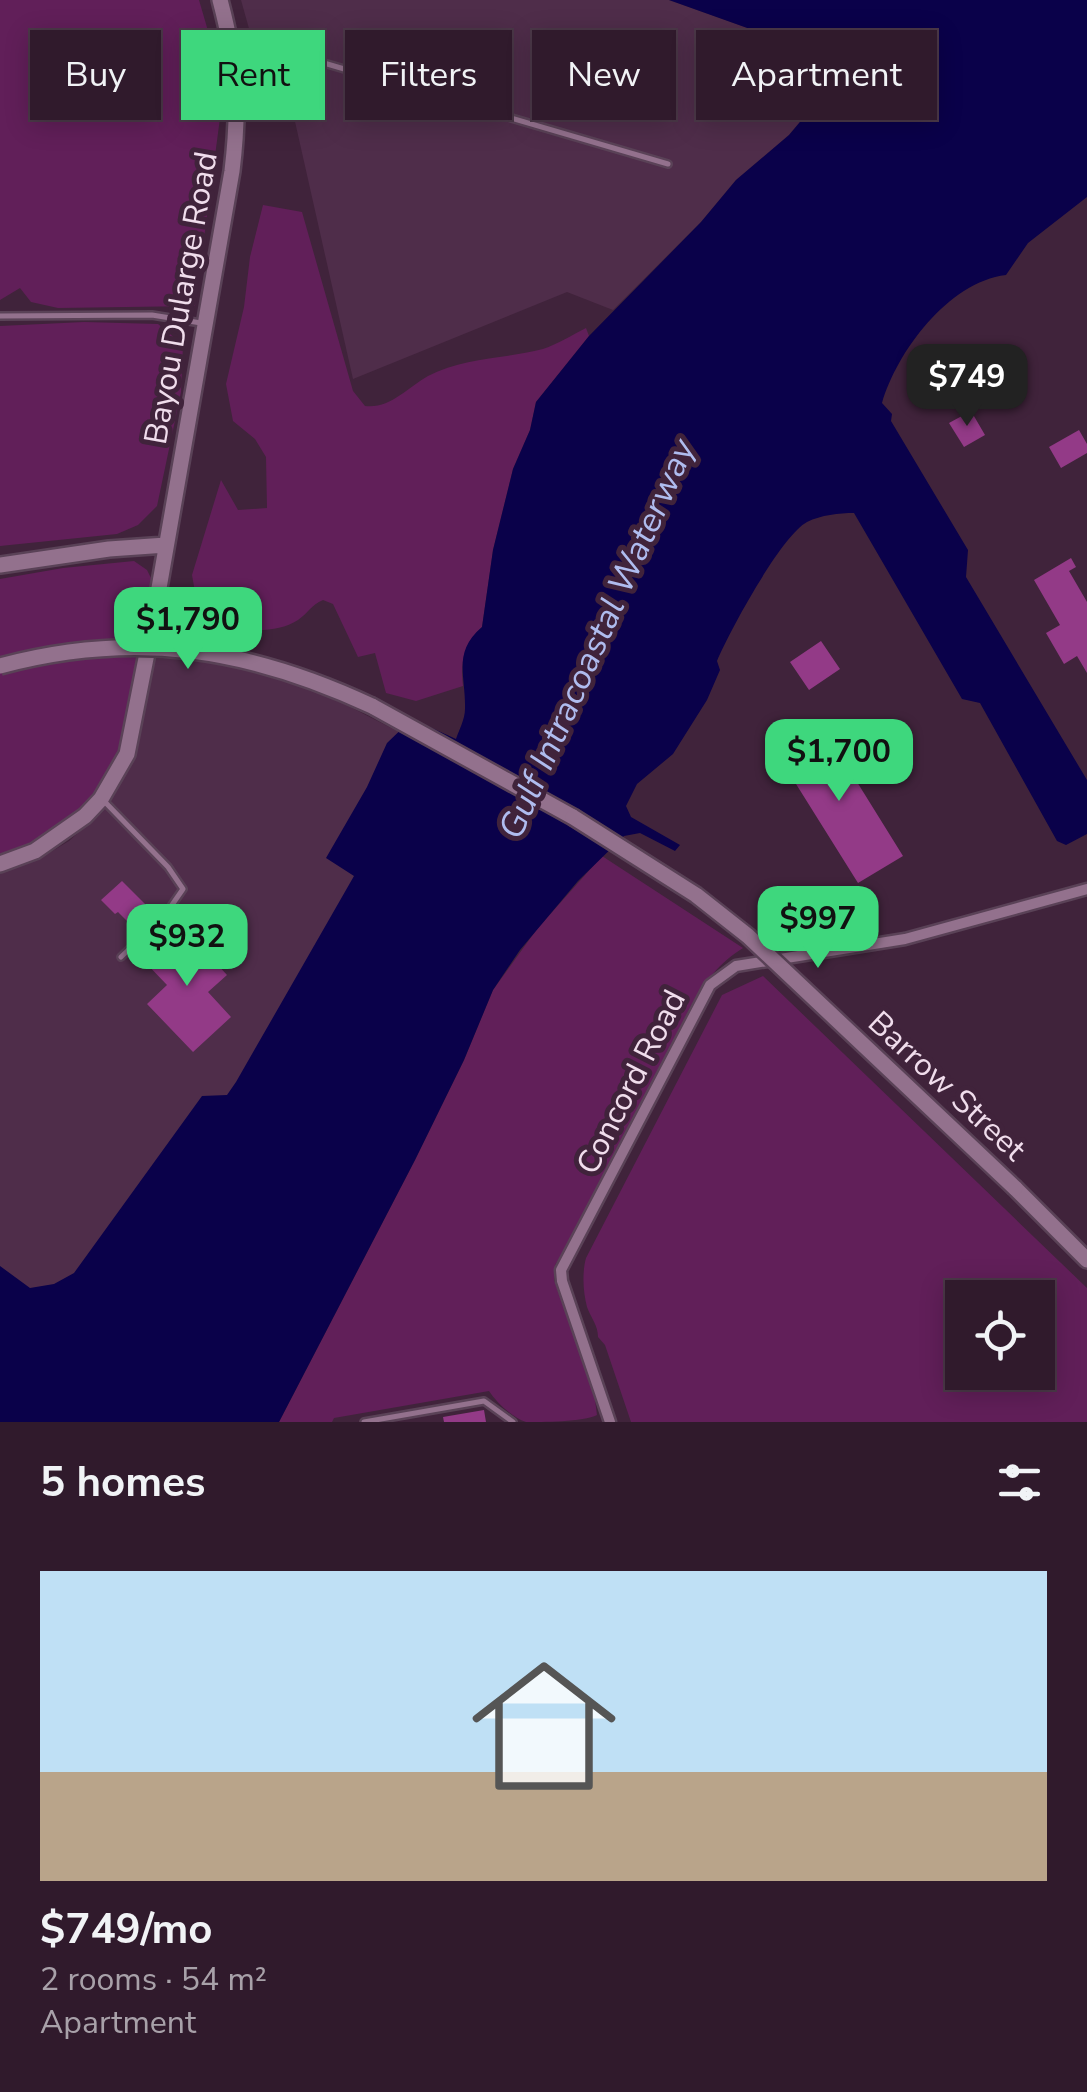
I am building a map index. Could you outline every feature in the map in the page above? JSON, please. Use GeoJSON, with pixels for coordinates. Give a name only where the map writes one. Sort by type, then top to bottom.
{"type":"FeatureCollection","features":[{"type":"Feature","properties":{"kind":"main road","name":"Bayou Dularge Road"},"geometry":{"type":"LineString","coordinates":[[220,0],[226,30]]}},
{"type":"Feature","properties":{"kind":"main road","name":"Bayou Dularge Road"},"geometry":{"type":"LineString","coordinates":[[0,864],[35,851],[63,834],[102,799],[126,754],[232,171],[236,120]]}},
{"type":"Feature","properties":{"kind":"main road"},"geometry":{"type":"LineString","coordinates":[[0,565],[109,548],[166,546]]}},
{"type":"Feature","properties":{"kind":"main road","name":"Barrow Street"},"geometry":{"type":"LineString","coordinates":[[0,666],[60,652],[141,646],[221,653],[279,667],[372,706],[572,817],[696,894],[748,936],[1087,1260]]}},
{"type":"Feature","properties":{"kind":"street","name":"Concord Road"},"geometry":{"type":"LineString","coordinates":[[607,1421],[563,1285],[563,1264],[702,998],[717,978],[736,966],[904,939],[1087,889]]}},
{"type":"Feature","properties":{"kind":"lane"},"geometry":{"type":"LineString","coordinates":[[325,63],[668,164]]}},
{"type":"Feature","properties":{"kind":"lane"},"geometry":{"type":"LineString","coordinates":[[0,316],[152,315],[205,323]]}},
{"type":"Feature","properties":{"kind":"lane"},"geometry":{"type":"LineString","coordinates":[[102,799],[168,867],[183,889],[164,915],[121,957]]}},
{"type":"Feature","properties":{"kind":"lane"},"geometry":{"type":"LineString","coordinates":[[364,1422],[484,1401],[513,1422]]}},
{"type":"Feature","properties":{"kind":"shaded area"},"geometry":{"type":"Polygon","coordinates":[[[0,0],[199,0],[208,30],[181,30],[181,120],[220,120],[195,306],[58,308],[31,302],[20,288],[0,300],[0,0]]]}},
{"type":"Feature","properties":{"kind":"shaded area"},"geometry":{"type":"Polygon","coordinates":[[[241,0],[669,0],[753,30],[696,30],[696,120],[802,120],[736,180],[701,222],[613,310],[567,292],[353,379],[295,120],[325,120],[325,30],[249,30],[241,0]]]}},
{"type":"Feature","properties":{"kind":"shaded area"},"geometry":{"type":"Polygon","coordinates":[[[263,205],[302,212],[353,391],[365,406],[390,401],[442,370],[543,349],[586,328],[589,336],[536,402],[530,430],[513,469],[493,550],[482,627],[465,654],[463,686],[416,701],[386,693],[375,653],[358,657],[333,604],[323,600],[298,620],[275,629],[236,628],[200,620],[192,575],[221,480],[238,510],[267,508],[266,457],[255,439],[233,421],[226,384],[263,205]]]}},
{"type":"Feature","properties":{"kind":"shaded area"},"geometry":{"type":"Polygon","coordinates":[[[158,324],[183,345],[181,392],[157,506],[138,525],[117,534],[0,546],[0,326],[158,324]]]}},
{"type":"Feature","properties":{"kind":"shaded area"},"geometry":{"type":"Polygon","coordinates":[[[134,561],[147,570],[154,584],[119,755],[89,804],[31,846],[0,856],[0,579],[134,561]]]}},
{"type":"Feature","properties":{"kind":"shaded area"},"geometry":{"type":"Polygon","coordinates":[[[155,656],[220,662],[276,676],[315,689],[403,734],[402,875],[142,1268],[0,1309],[0,873],[39,859],[69,841],[109,805],[135,756],[155,656]]]}},
{"type":"Feature","properties":{"kind":"shaded area"},"geometry":{"type":"Polygon","coordinates":[[[602,856],[743,948],[713,974],[692,1004],[609,1171],[555,1265],[554,1280],[594,1392],[597,1415],[526,1422],[505,1409],[489,1391],[334,1418],[332,1422],[279,1422],[415,1160],[493,990],[537,929],[602,856]]]}},
{"type":"Feature","properties":{"kind":"shaded area"},"geometry":{"type":"Polygon","coordinates":[[[763,976],[1087,1288],[1087,1422],[631,1422],[605,1345],[587,1307],[586,1258],[722,995],[763,976]]]}},
{"type":"Feature","properties":{"kind":"water","name":"Gulf Intracoastal Waterway"},"geometry":{"type":"Polygon","coordinates":[[[669,0],[1087,0],[1087,197],[1028,243],[1006,275],[964,291],[928,322],[900,362],[882,403],[892,414],[891,421],[968,550],[966,577],[1087,780],[1087,834],[1066,845],[1057,841],[980,703],[962,699],[854,513],[807,522],[770,564],[744,608],[717,661],[720,670],[707,700],[673,754],[637,784],[626,806],[631,817],[680,845],[675,851],[640,833],[624,836],[578,881],[520,950],[493,990],[415,1160],[279,1422],[0,1422],[0,1266],[30,1288],[54,1284],[74,1273],[202,1096],[227,1095],[236,1082],[354,876],[326,858],[387,743],[412,719],[456,739],[465,713],[464,655],[482,627],[493,550],[513,469],[530,430],[536,402],[589,336],[701,222],[736,180],[802,120],[937,120],[937,30],[753,30],[669,0]]]}},
{"type":"Feature","properties":{"kind":"building"},"geometry":{"type":"Polygon","coordinates":[[[971,411],[985,435],[964,447],[949,423],[971,411]]]}},
{"type":"Feature","properties":{"kind":"building"},"geometry":{"type":"Polygon","coordinates":[[[1079,430],[1087,453],[1061,468],[1049,447],[1079,430]]]}},
{"type":"Feature","properties":{"kind":"building"},"geometry":{"type":"Polygon","coordinates":[[[1071,558],[1076,567],[1069,571],[1087,602],[1087,673],[1077,656],[1064,664],[1046,633],[1060,625],[1034,580],[1071,558]]]}},
{"type":"Feature","properties":{"kind":"building"},"geometry":{"type":"Polygon","coordinates":[[[821,641],[840,669],[809,690],[790,662],[821,641]]]}},
{"type":"Feature","properties":{"kind":"building"},"geometry":{"type":"Polygon","coordinates":[[[821,724],[903,856],[858,883],[776,752],[821,724]]]}},
{"type":"Feature","properties":{"kind":"building"},"geometry":{"type":"Polygon","coordinates":[[[122,881],[147,906],[134,923],[118,912],[115,914],[101,900],[122,881]]]}},
{"type":"Feature","properties":{"kind":"building"},"geometry":{"type":"Polygon","coordinates":[[[181,925],[227,975],[208,992],[231,1017],[193,1052],[147,1004],[167,985],[144,961],[181,925]]]}},
{"type":"Feature","properties":{"kind":"building"},"geometry":{"type":"Polygon","coordinates":[[[484,1410],[486,1422],[444,1422],[443,1417],[484,1410]]]}}]}
